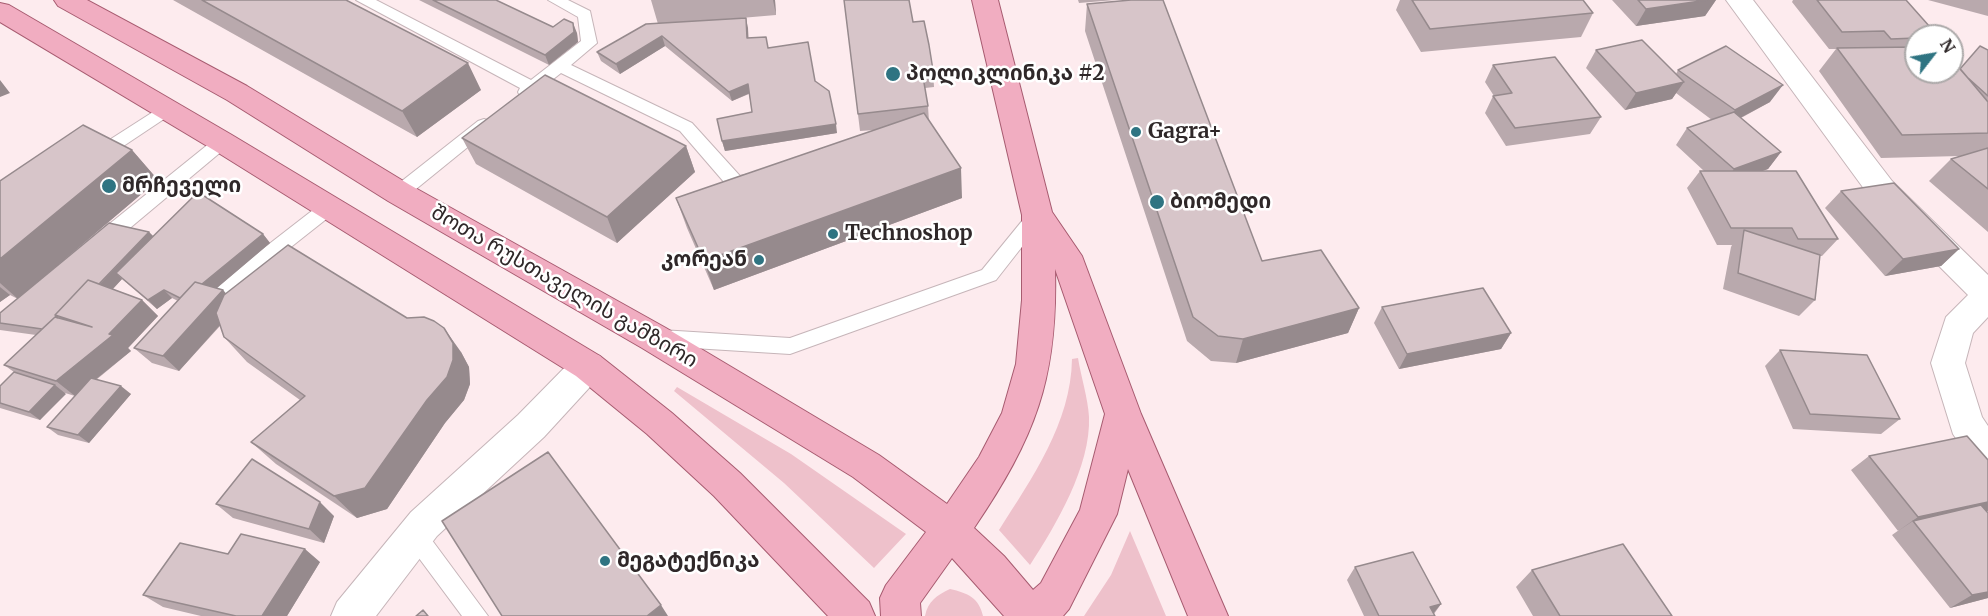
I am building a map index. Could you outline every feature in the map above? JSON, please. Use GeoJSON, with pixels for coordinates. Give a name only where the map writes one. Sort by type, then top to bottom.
{"type":"FeatureCollection","features":[{"type":"Feature","properties":{"kind":"main road","name":"შოთა რუსთაველის გამზირი"},"geometry":{"type":"LineString","coordinates":[[67,0],[237,93],[399,192],[654,338],[866,466],[949,530],[990,569],[1030,616]]}},
{"type":"Feature","properties":{"kind":"main road"},"geometry":{"type":"LineString","coordinates":[[901,616],[900,598],[970,501],[1015,426],[1029,383],[1040,295],[1037,215],[985,0]]}},
{"type":"Feature","properties":{"kind":"main road"},"geometry":{"type":"LineString","coordinates":[[0,11],[222,142],[588,366],[643,408],[700,459],[785,539],[855,616]]}},
{"type":"Feature","properties":{"kind":"main road"},"geometry":{"type":"LineString","coordinates":[[1037,215],[1066,256],[1123,414],[1208,616]]}},
{"type":"Feature","properties":{"kind":"main road"},"geometry":{"type":"LineString","coordinates":[[1035,616],[1055,596],[1098,514],[1123,414]]}},
{"type":"Feature","properties":{"kind":"street"},"geometry":{"type":"LineString","coordinates":[[1739,0],[1881,189],[1988,295],[1958,327],[1948,363],[1965,423],[1988,456]]}},
{"type":"Feature","properties":{"kind":"street"},"geometry":{"type":"LineString","coordinates":[[351,616],[415,535],[531,426],[588,366]]}},
{"type":"Feature","properties":{"kind":"lane"},"geometry":{"type":"LineString","coordinates":[[364,0],[532,87]]}},
{"type":"Feature","properties":{"kind":"lane"},"geometry":{"type":"LineString","coordinates":[[514,101],[589,43],[585,15],[556,0]]}},
{"type":"Feature","properties":{"kind":"lane"},"geometry":{"type":"LineString","coordinates":[[560,66],[686,128],[736,184],[768,174]]}},
{"type":"Feature","properties":{"kind":"lane"},"geometry":{"type":"LineString","coordinates":[[76,170],[167,109]]}},
{"type":"Feature","properties":{"kind":"lane"},"geometry":{"type":"LineString","coordinates":[[399,192],[497,115]]}},
{"type":"Feature","properties":{"kind":"lane"},"geometry":{"type":"LineString","coordinates":[[83,256],[222,142]]}},
{"type":"Feature","properties":{"kind":"lane"},"geometry":{"type":"LineString","coordinates":[[222,291],[328,208]]}},
{"type":"Feature","properties":{"kind":"lane"},"geometry":{"type":"LineString","coordinates":[[654,338],[790,346],[988,275],[1037,215]]}},
{"type":"Feature","properties":{"kind":"lane"},"geometry":{"type":"LineString","coordinates":[[415,535],[476,616]]}},
{"type":"Feature","properties":{"kind":"shaded area"},"geometry":{"type":"Polygon","coordinates":[[[1078,358],[1089,417],[1084,455],[1061,514],[1030,565],[999,530],[1048,449],[1065,405],[1072,359],[1078,358]]]}},
{"type":"Feature","properties":{"kind":"shaded area"},"geometry":{"type":"Polygon","coordinates":[[[677,387],[791,454],[906,534],[874,568],[784,483],[674,391],[677,387]]]}},
{"type":"Feature","properties":{"kind":"shaded area"},"geometry":{"type":"Polygon","coordinates":[[[1130,531],[1166,616],[1084,616],[1111,575],[1130,531]]]}},
{"type":"Feature","properties":{"kind":"shaded area"},"geometry":{"type":"Polygon","coordinates":[[[950,589],[972,597],[979,605],[983,616],[925,616],[928,606],[934,599],[950,589]]]}},
{"type":"Feature","properties":{"kind":"building"},"geometry":{"type":"Polygon","coordinates":[[[202,0],[346,0],[468,63],[402,111],[202,0]]]}},
{"type":"Feature","properties":{"kind":"building"},"geometry":{"type":"Polygon","coordinates":[[[433,0],[496,0],[553,27],[564,19],[573,23],[574,32],[545,55],[433,0]]]}},
{"type":"Feature","properties":{"kind":"building","name":"პოლიკლინიკა #2"},"geometry":{"type":"Polygon","coordinates":[[[844,0],[909,0],[913,22],[924,21],[929,45],[933,70],[922,71],[928,106],[858,114],[844,0]]]}},
{"type":"Feature","properties":{"kind":"building"},"geometry":{"type":"Polygon","coordinates":[[[1163,0],[1262,261],[1321,250],[1359,308],[1243,339],[1218,336],[1193,317],[1087,4],[1163,0]]]}},
{"type":"Feature","properties":{"kind":"building"},"geometry":{"type":"Polygon","coordinates":[[[1412,0],[1583,0],[1593,13],[1430,29],[1412,0]]]}},
{"type":"Feature","properties":{"kind":"building"},"geometry":{"type":"Polygon","coordinates":[[[1638,0],[1707,0],[1646,9],[1638,0]]]}},
{"type":"Feature","properties":{"kind":"building"},"geometry":{"type":"Polygon","coordinates":[[[1817,0],[1906,0],[1927,24],[1904,24],[1904,38],[1891,39],[1884,31],[1842,32],[1817,0]]]}},
{"type":"Feature","properties":{"kind":"building"},"geometry":{"type":"Polygon","coordinates":[[[746,18],[747,38],[766,37],[768,48],[808,42],[815,81],[829,91],[836,124],[722,141],[717,119],[752,112],[748,84],[729,92],[662,36],[616,64],[597,52],[646,24],[746,18]]]}},
{"type":"Feature","properties":{"kind":"building"},"geometry":{"type":"Polygon","coordinates":[[[1642,40],[1684,82],[1636,93],[1596,50],[1642,40]]]}},
{"type":"Feature","properties":{"kind":"building"},"geometry":{"type":"Polygon","coordinates":[[[1726,46],[1783,85],[1735,110],[1678,70],[1726,46]]]}},
{"type":"Feature","properties":{"kind":"building"},"geometry":{"type":"Polygon","coordinates":[[[1980,46],[1988,50],[1988,96],[1964,74],[1964,64],[1980,46]]]}},
{"type":"Feature","properties":{"kind":"building"},"geometry":{"type":"Polygon","coordinates":[[[1904,47],[1904,84],[1964,84],[1964,73],[1988,102],[1988,133],[1902,135],[1837,48],[1904,47]]]}},
{"type":"Feature","properties":{"kind":"building"},"geometry":{"type":"Polygon","coordinates":[[[1555,57],[1601,117],[1515,128],[1493,96],[1512,93],[1493,65],[1555,57]]]}},
{"type":"Feature","properties":{"kind":"building"},"geometry":{"type":"Polygon","coordinates":[[[545,75],[686,146],[607,217],[462,138],[545,75]]]}},
{"type":"Feature","properties":{"kind":"building"},"geometry":{"type":"Polygon","coordinates":[[[1734,112],[1781,152],[1734,169],[1687,128],[1734,112]]]}},
{"type":"Feature","properties":{"kind":"building"},"geometry":{"type":"Polygon","coordinates":[[[924,113],[961,168],[704,261],[676,198],[924,113]]]}},
{"type":"Feature","properties":{"kind":"building"},"geometry":{"type":"Polygon","coordinates":[[[83,125],[132,150],[0,259],[0,181],[83,125]]]}},
{"type":"Feature","properties":{"kind":"building"},"geometry":{"type":"Polygon","coordinates":[[[1988,148],[1988,189],[1951,159],[1988,148]]]}},
{"type":"Feature","properties":{"kind":"building"},"geometry":{"type":"Polygon","coordinates":[[[1700,171],[1796,171],[1838,239],[1798,239],[1792,228],[1731,228],[1700,171]]]}},
{"type":"Feature","properties":{"kind":"building"},"geometry":{"type":"Polygon","coordinates":[[[1894,183],[1959,249],[1903,259],[1841,191],[1894,183]]]}},
{"type":"Feature","properties":{"kind":"building"},"geometry":{"type":"Polygon","coordinates":[[[198,192],[263,234],[202,284],[195,282],[180,298],[164,290],[148,300],[116,273],[198,192]]]}},
{"type":"Feature","properties":{"kind":"building"},"geometry":{"type":"Polygon","coordinates":[[[109,223],[149,232],[99,284],[88,280],[55,315],[58,318],[55,317],[42,329],[0,323],[0,313],[109,223]]]}},
{"type":"Feature","properties":{"kind":"building"},"geometry":{"type":"Polygon","coordinates":[[[1744,230],[1820,255],[1815,300],[1738,273],[1744,230]]]}},
{"type":"Feature","properties":{"kind":"building"},"geometry":{"type":"Polygon","coordinates":[[[288,245],[407,318],[424,317],[434,321],[444,328],[453,343],[453,360],[447,377],[427,400],[365,488],[334,496],[251,442],[305,396],[224,337],[216,313],[224,295],[288,245]]]}},
{"type":"Feature","properties":{"kind":"building"},"geometry":{"type":"Polygon","coordinates":[[[88,280],[142,300],[109,334],[113,335],[56,381],[4,365],[55,317],[92,327],[55,315],[88,280]]]}},
{"type":"Feature","properties":{"kind":"building"},"geometry":{"type":"Polygon","coordinates":[[[195,282],[223,290],[163,356],[134,348],[195,282]]]}},
{"type":"Feature","properties":{"kind":"building"},"geometry":{"type":"Polygon","coordinates":[[[1483,288],[1511,333],[1407,354],[1382,307],[1483,288]]]}},
{"type":"Feature","properties":{"kind":"building"},"geometry":{"type":"Polygon","coordinates":[[[1780,350],[1867,355],[1900,419],[1810,414],[1780,350]]]}},
{"type":"Feature","properties":{"kind":"building"},"geometry":{"type":"Polygon","coordinates":[[[14,372],[55,385],[29,412],[0,403],[0,386],[14,372]]]}},
{"type":"Feature","properties":{"kind":"building"},"geometry":{"type":"Polygon","coordinates":[[[91,378],[121,386],[78,435],[47,427],[91,378]]]}},
{"type":"Feature","properties":{"kind":"building"},"geometry":{"type":"Polygon","coordinates":[[[1967,436],[1988,460],[1988,502],[1918,517],[1869,456],[1967,436]]]}},
{"type":"Feature","properties":{"kind":"building"},"geometry":{"type":"Polygon","coordinates":[[[548,452],[661,605],[647,616],[502,616],[442,521],[548,452]]]}},
{"type":"Feature","properties":{"kind":"building"},"geometry":{"type":"Polygon","coordinates":[[[252,459],[320,502],[309,529],[216,504],[252,459]]]}},
{"type":"Feature","properties":{"kind":"building"},"geometry":{"type":"Polygon","coordinates":[[[1981,505],[1988,513],[1988,592],[1972,595],[1913,521],[1981,505]]]}},
{"type":"Feature","properties":{"kind":"building"},"geometry":{"type":"Polygon","coordinates":[[[241,534],[305,549],[262,616],[236,616],[143,595],[180,543],[228,554],[241,534]]]}},
{"type":"Feature","properties":{"kind":"building"},"geometry":{"type":"Polygon","coordinates":[[[1623,544],[1672,616],[1560,616],[1532,570],[1623,544]]]}},
{"type":"Feature","properties":{"kind":"building"},"geometry":{"type":"Polygon","coordinates":[[[1413,552],[1441,604],[1430,607],[1435,616],[1379,616],[1355,567],[1413,552]]]}},
{"type":"Feature","properties":{"kind":"building"},"geometry":{"type":"Polygon","coordinates":[[[423,610],[428,616],[416,616],[423,610]]]}},
{"type":"Feature","properties":{"kind":"place","name":"პოლიკლინიკა #2"},"geometry":{"type":"Point","coordinates":[893,74]}},
{"type":"Feature","properties":{"kind":"place","name":"Gagra+"},"geometry":{"type":"Point","coordinates":[1136,132]}},
{"type":"Feature","properties":{"kind":"place","name":"მრჩეველი"},"geometry":{"type":"Point","coordinates":[109,186]}},
{"type":"Feature","properties":{"kind":"place","name":"ბიომედი"},"geometry":{"type":"Point","coordinates":[1157,202]}},
{"type":"Feature","properties":{"kind":"place","name":"Technoshop"},"geometry":{"type":"Point","coordinates":[833,234]}},
{"type":"Feature","properties":{"kind":"place","name":"კორეან"},"geometry":{"type":"Point","coordinates":[759,260]}},
{"type":"Feature","properties":{"kind":"place","name":"მეგატექნიკა"},"geometry":{"type":"Point","coordinates":[605,561]}}]}
